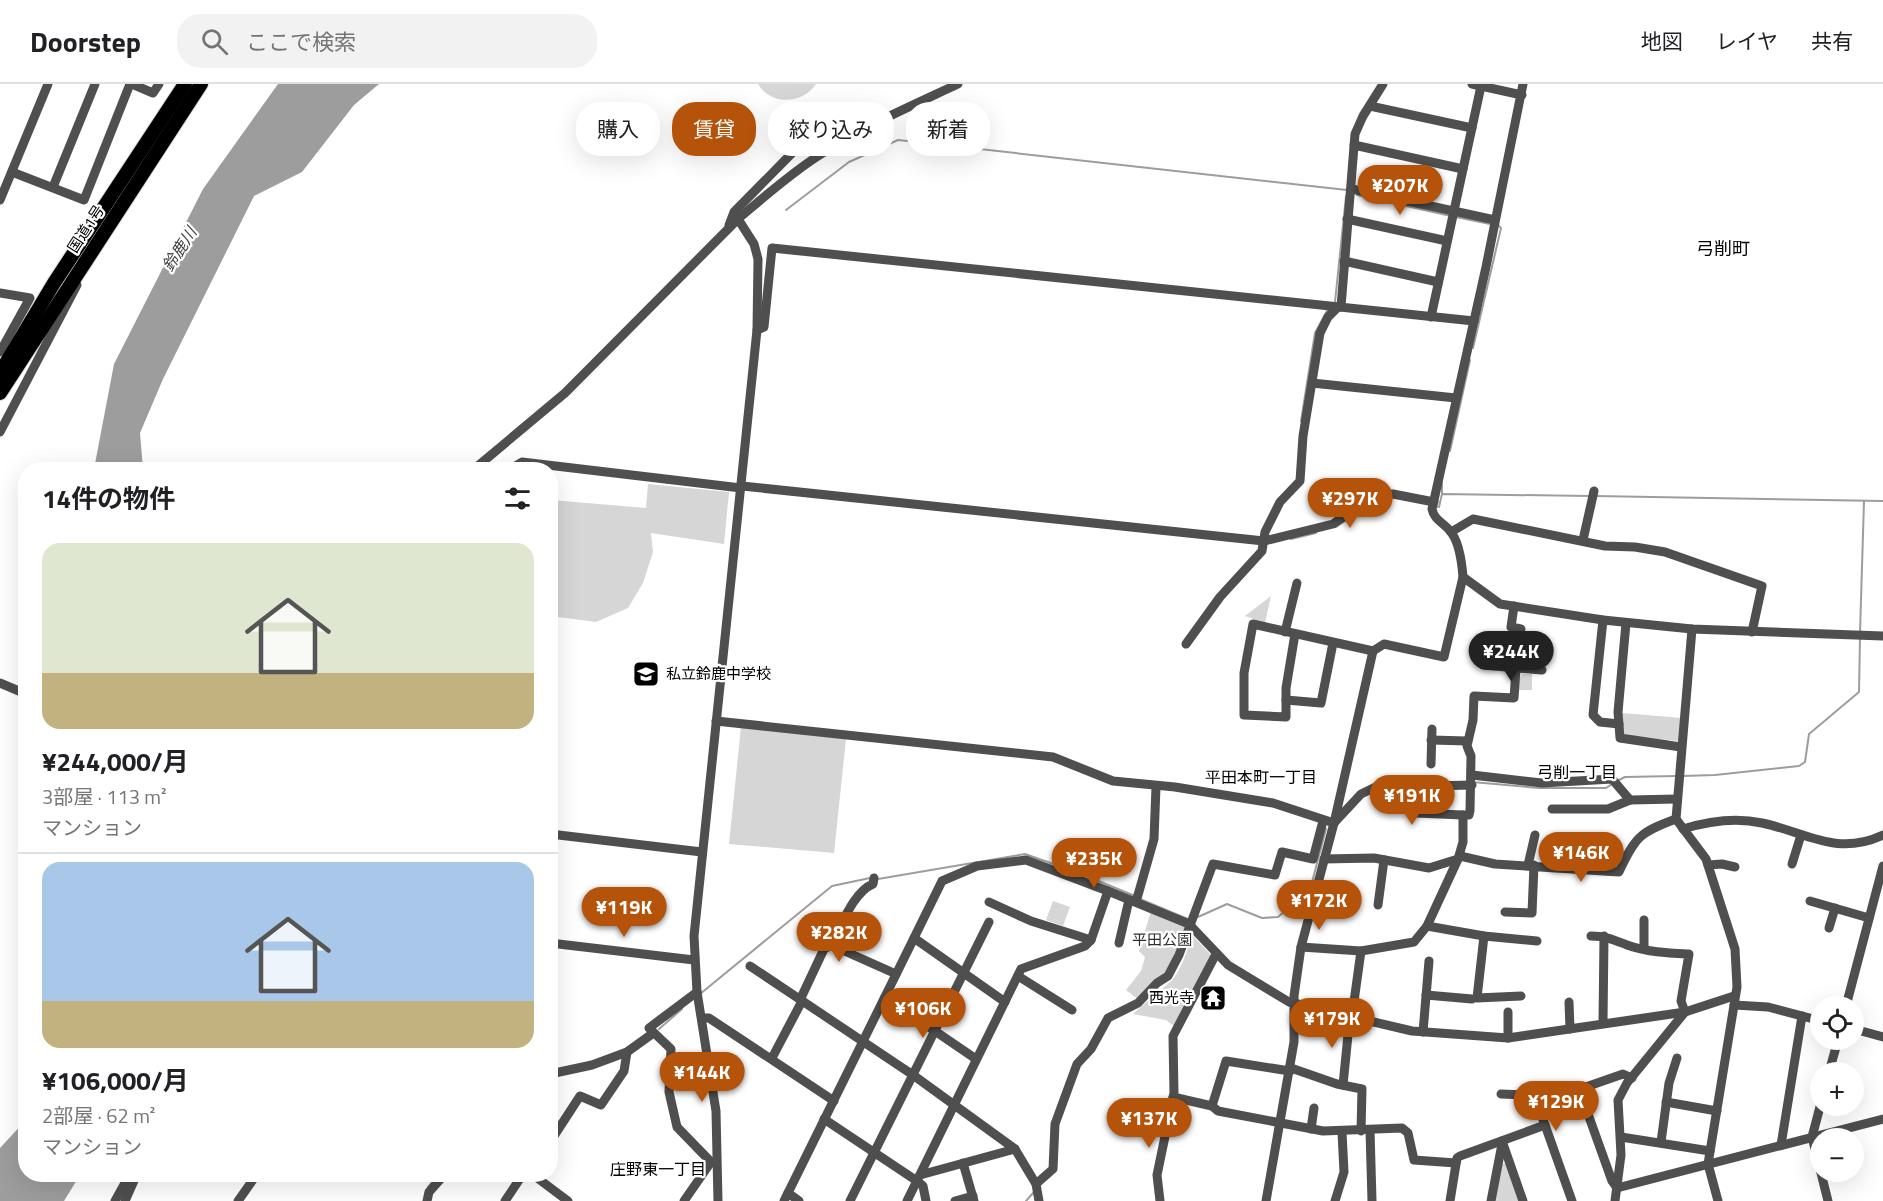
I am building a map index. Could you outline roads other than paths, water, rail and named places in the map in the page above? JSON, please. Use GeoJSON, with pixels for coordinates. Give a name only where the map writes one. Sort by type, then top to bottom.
{"type":"FeatureCollection","features":[{"type":"Feature","properties":{"kind":"highway","name":"国道1号"},"geometry":{"type":"LineString","coordinates":[[0,373],[54,283],[185,84]]}},
{"type":"Feature","properties":{"kind":"highway","name":"国道1号"},"geometry":{"type":"LineString","coordinates":[[0,393],[201,84]]}},
{"type":"Feature","properties":{"kind":"street"},"geometry":{"type":"LineString","coordinates":[[0,200],[48,84]]}},
{"type":"Feature","properties":{"kind":"street"},"geometry":{"type":"LineString","coordinates":[[53,187],[95,84]]}},
{"type":"Feature","properties":{"kind":"street"},"geometry":{"type":"LineString","coordinates":[[12,172],[84,200],[131,84],[153,93],[159,84]]}},
{"type":"Feature","properties":{"kind":"street"},"geometry":{"type":"LineString","coordinates":[[482,462],[565,393],[738,219],[818,156],[876,123],[958,84]]}},
{"type":"Feature","properties":{"kind":"street"},"geometry":{"type":"LineString","coordinates":[[1185,644],[1220,597],[1262,551],[1265,532],[1280,502],[1298,484],[1302,476],[1302,444],[1320,333],[1328,317],[1340,307],[1354,145],[1359,125],[1383,84]]}},
{"type":"Feature","properties":{"kind":"street"},"geometry":{"type":"LineString","coordinates":[[1431,317],[1472,128],[1475,84],[1522,95]]}},
{"type":"Feature","properties":{"kind":"street"},"geometry":{"type":"LineString","coordinates":[[1297,583],[1290,633],[1286,717],[1244,716],[1244,673],[1253,624],[1290,633],[1333,643],[1373,651],[1384,644],[1444,657],[1463,577],[1462,565],[1452,532],[1435,517],[1433,506],[1496,220],[1523,84]]}},
{"type":"Feature","properties":{"kind":"street"},"geometry":{"type":"LineString","coordinates":[[1370,106],[1472,128]]}},
{"type":"Feature","properties":{"kind":"street"},"geometry":{"type":"LineString","coordinates":[[1354,145],[1463,169]]}},
{"type":"Feature","properties":{"kind":"street"},"geometry":{"type":"LineString","coordinates":[[727,230],[734,212],[789,156]]}},
{"type":"Feature","properties":{"kind":"street"},"geometry":{"type":"LineString","coordinates":[[1352,189],[1452,215],[1496,220]]}},
{"type":"Feature","properties":{"kind":"street"},"geometry":{"type":"LineString","coordinates":[[0,432],[115,214]]}},
{"type":"Feature","properties":{"kind":"street"},"geometry":{"type":"LineString","coordinates":[[718,1201],[714,1162],[716,1105],[697,992],[694,960],[702,852],[757,330],[758,259],[754,244],[738,219]]}},
{"type":"Feature","properties":{"kind":"street"},"geometry":{"type":"LineString","coordinates":[[1347,219],[1447,241]]}},
{"type":"Feature","properties":{"kind":"street"},"geometry":{"type":"LineString","coordinates":[[757,330],[764,327],[772,248],[1474,321]]}},
{"type":"Feature","properties":{"kind":"street"},"geometry":{"type":"LineString","coordinates":[[1344,261],[1438,282]]}},
{"type":"Feature","properties":{"kind":"street"},"geometry":{"type":"LineString","coordinates":[[0,293],[30,298],[0,352]]}},
{"type":"Feature","properties":{"kind":"street"},"geometry":{"type":"LineString","coordinates":[[1312,383],[1456,398]]}},
{"type":"Feature","properties":{"kind":"street"},"geometry":{"type":"LineString","coordinates":[[558,466],[1264,541],[1334,524],[1366,501],[1382,495],[1393,494],[1433,506]]}},
{"type":"Feature","properties":{"kind":"street"},"geometry":{"type":"LineString","coordinates":[[1583,540],[1593,495]]}},
{"type":"Feature","properties":{"kind":"street"},"geometry":{"type":"LineString","coordinates":[[1452,532],[1473,519],[1605,546],[1635,547],[1665,552],[1762,586],[1752,632]]}},
{"type":"Feature","properties":{"kind":"street"},"geometry":{"type":"LineString","coordinates":[[1463,577],[1500,604],[1603,620],[1692,629],[1883,636]]}},
{"type":"Feature","properties":{"kind":"street"},"geometry":{"type":"LineString","coordinates":[[1514,606],[1511,627],[1521,629]]}},
{"type":"Feature","properties":{"kind":"street"},"geometry":{"type":"LineString","coordinates":[[1603,620],[1593,715],[1600,722],[1619,724]]}},
{"type":"Feature","properties":{"kind":"street"},"geometry":{"type":"LineString","coordinates":[[1626,622],[1620,738],[1682,747]]}},
{"type":"Feature","properties":{"kind":"street"},"geometry":{"type":"LineString","coordinates":[[1692,629],[1676,819],[1708,865],[1735,949],[1737,981],[1708,1164],[1718,1201]]}},
{"type":"Feature","properties":{"kind":"street"},"geometry":{"type":"LineString","coordinates":[[1286,700],[1321,703],[1333,643]]}},
{"type":"Feature","properties":{"kind":"street"},"geometry":{"type":"LineString","coordinates":[[1266,1201],[1294,1042],[1295,1003],[1301,947],[1334,823],[1373,651]]}},
{"type":"Feature","properties":{"kind":"street"},"geometry":{"type":"LineString","coordinates":[[1483,665],[1542,670]]}},
{"type":"Feature","properties":{"kind":"street"},"geometry":{"type":"LineString","coordinates":[[1401,781],[1410,806],[1416,813],[1469,814],[1472,780],[1467,741],[1473,720],[1474,696],[1514,698],[1516,669]]}},
{"type":"Feature","properties":{"kind":"street"},"geometry":{"type":"LineString","coordinates":[[0,683],[18,691]]}},
{"type":"Feature","properties":{"kind":"street"},"geometry":{"type":"LineString","coordinates":[[716,721],[1043,756],[1113,781],[1273,803],[1334,823]]}},
{"type":"Feature","properties":{"kind":"street"},"geometry":{"type":"LineString","coordinates":[[1431,729],[1431,764]]}},
{"type":"Feature","properties":{"kind":"street"},"geometry":{"type":"LineString","coordinates":[[1431,741],[1467,741]]}},
{"type":"Feature","properties":{"kind":"street"},"geometry":{"type":"LineString","coordinates":[[1334,823],[1361,794],[1384,783],[1401,781],[1430,786],[1472,780],[1542,783],[1615,781],[1630,800]]}},
{"type":"Feature","properties":{"kind":"street"},"geometry":{"type":"LineString","coordinates":[[1119,943],[1154,839],[1156,787]]}},
{"type":"Feature","properties":{"kind":"street"},"geometry":{"type":"LineString","coordinates":[[1552,809],[1608,809],[1630,800],[1677,799]]}},
{"type":"Feature","properties":{"kind":"street"},"geometry":{"type":"LineString","coordinates":[[1301,947],[1361,951],[1414,942],[1427,926],[1459,857],[1463,815]]}},
{"type":"Feature","properties":{"kind":"street"},"geometry":{"type":"LineString","coordinates":[[1324,859],[1384,860],[1429,868],[1459,857],[1495,864],[1619,872],[1636,838],[1646,830],[1676,819]]}},
{"type":"Feature","properties":{"kind":"street"},"geometry":{"type":"LineString","coordinates":[[750,966],[955,1104],[1015,1149],[1038,1192],[1053,1169],[1055,1124],[1077,1064],[1087,1054],[1108,1018],[1138,1003],[1157,983],[1168,976],[1192,922],[1213,864],[1275,875],[1282,852],[1313,858],[1323,821]]}},
{"type":"Feature","properties":{"kind":"street"},"geometry":{"type":"LineString","coordinates":[[1683,830],[1710,822],[1748,821],[1826,844],[1856,844],[1883,835]]}},
{"type":"Feature","properties":{"kind":"street"},"geometry":{"type":"LineString","coordinates":[[558,835],[702,852]]}},
{"type":"Feature","properties":{"kind":"street"},"geometry":{"type":"LineString","coordinates":[[1505,912],[1532,913],[1531,865],[1535,835]]}},
{"type":"Feature","properties":{"kind":"street"},"geometry":{"type":"LineString","coordinates":[[1792,864],[1802,836]]}},
{"type":"Feature","properties":{"kind":"street"},"geometry":{"type":"LineString","coordinates":[[799,1201],[786,1197],[942,882],[977,866],[1026,860],[1135,899],[1192,922],[1216,954],[1238,973],[1295,1003],[1423,1032],[1508,1038],[1685,1012],[1734,1000],[1810,1018]]}},
{"type":"Feature","properties":{"kind":"street"},"geometry":{"type":"LineString","coordinates":[[1378,905],[1384,860]]}},
{"type":"Feature","properties":{"kind":"street"},"geometry":{"type":"LineString","coordinates":[[1708,865],[1722,864],[1735,867]]}},
{"type":"Feature","properties":{"kind":"street"},"geometry":{"type":"LineString","coordinates":[[1849,996],[1883,866]]}},
{"type":"Feature","properties":{"kind":"street"},"geometry":{"type":"LineString","coordinates":[[772,1058],[824,949],[831,945],[857,898],[874,881]]}},
{"type":"Feature","properties":{"kind":"street"},"geometry":{"type":"LineString","coordinates":[[907,1201],[1021,969],[1085,946],[1091,940],[1108,891]]}},
{"type":"Feature","properties":{"kind":"street"},"geometry":{"type":"LineString","coordinates":[[1810,901],[1869,918]]}},
{"type":"Feature","properties":{"kind":"street"},"geometry":{"type":"LineString","coordinates":[[989,902],[1031,921],[1091,940]]}},
{"type":"Feature","properties":{"kind":"street"},"geometry":{"type":"LineString","coordinates":[[1829,928],[1835,908]]}},
{"type":"Feature","properties":{"kind":"street"},"geometry":{"type":"LineString","coordinates":[[1644,920],[1644,949]]}},
{"type":"Feature","properties":{"kind":"street"},"geometry":{"type":"LineString","coordinates":[[850,1201],[989,922]]}},
{"type":"Feature","properties":{"kind":"street"},"geometry":{"type":"LineString","coordinates":[[1427,926],[1484,936],[1537,941]]}},
{"type":"Feature","properties":{"kind":"street"},"geometry":{"type":"LineString","coordinates":[[1484,936],[1477,998],[1521,996]]}},
{"type":"Feature","properties":{"kind":"street"},"geometry":{"type":"LineString","coordinates":[[1591,936],[1604,936],[1644,949],[1689,954],[1680,1001],[1685,1012]]}},
{"type":"Feature","properties":{"kind":"street"},"geometry":{"type":"LineString","coordinates":[[1603,1023],[1604,936]]}},
{"type":"Feature","properties":{"kind":"street"},"geometry":{"type":"LineString","coordinates":[[914,938],[1005,1002]]}},
{"type":"Feature","properties":{"kind":"street"},"geometry":{"type":"LineString","coordinates":[[558,945],[694,960]]}},
{"type":"Feature","properties":{"kind":"street"},"geometry":{"type":"LineString","coordinates":[[831,945],[896,974]]}},
{"type":"Feature","properties":{"kind":"street"},"geometry":{"type":"LineString","coordinates":[[1343,1085],[1361,951]]}},
{"type":"Feature","properties":{"kind":"street"},"geometry":{"type":"LineString","coordinates":[[1162,1200],[1157,1174],[1173,1097],[1173,1035],[1216,954]]}},
{"type":"Feature","properties":{"kind":"street"},"geometry":{"type":"LineString","coordinates":[[1423,1032],[1429,961]]}},
{"type":"Feature","properties":{"kind":"street"},"geometry":{"type":"LineString","coordinates":[[1018,976],[1072,1010]]}},
{"type":"Feature","properties":{"kind":"street"},"geometry":{"type":"LineString","coordinates":[[558,1073],[580,1069],[627,1052],[697,992]]}},
{"type":"Feature","properties":{"kind":"street"},"geometry":{"type":"LineString","coordinates":[[1426,995],[1472,999]]}},
{"type":"Feature","properties":{"kind":"street"},"geometry":{"type":"LineString","coordinates":[[885,997],[976,1059]]}},
{"type":"Feature","properties":{"kind":"street"},"geometry":{"type":"LineString","coordinates":[[1569,1002],[1570,1029]]}},
{"type":"Feature","properties":{"kind":"street"},"geometry":{"type":"LineString","coordinates":[[1508,1012],[1508,1038]]}},
{"type":"Feature","properties":{"kind":"street"},"geometry":{"type":"LineString","coordinates":[[1615,1201],[1621,1137],[1617,1104],[1632,1078],[1685,1012]]}},
{"type":"Feature","properties":{"kind":"street"},"geometry":{"type":"LineString","coordinates":[[1781,1145],[1802,1016]]}},
{"type":"Feature","properties":{"kind":"street"},"geometry":{"type":"LineString","coordinates":[[702,1018],[709,1018],[834,1101]]}},
{"type":"Feature","properties":{"kind":"street"},"geometry":{"type":"LineString","coordinates":[[651,1031],[667,1042],[671,1049],[669,1092],[677,1127],[714,1162]]}},
{"type":"Feature","properties":{"kind":"street"},"geometry":{"type":"LineString","coordinates":[[1864,1032],[1883,1037]]}},
{"type":"Feature","properties":{"kind":"street"},"geometry":{"type":"LineString","coordinates":[[558,1130],[580,1096],[601,1105],[624,1071],[627,1052]]}},
{"type":"Feature","properties":{"kind":"street"},"geometry":{"type":"LineString","coordinates":[[1087,1054],[1096,1059]]}},
{"type":"Feature","properties":{"kind":"street"},"geometry":{"type":"LineString","coordinates":[[1661,1142],[1666,1102],[1677,1058]]}},
{"type":"Feature","properties":{"kind":"street"},"geometry":{"type":"LineString","coordinates":[[1212,1106],[1226,1061],[1290,1069],[1362,1089],[1372,1201]]}},
{"type":"Feature","properties":{"kind":"street"},"geometry":{"type":"LineString","coordinates":[[1537,1104],[1623,1074],[1632,1078]]}},
{"type":"Feature","properties":{"kind":"street"},"geometry":{"type":"LineString","coordinates":[[1579,1089],[1612,1181],[1617,1188]]}},
{"type":"Feature","properties":{"kind":"street"},"geometry":{"type":"LineString","coordinates":[[1501,1094],[1528,1095],[1537,1104],[1572,1201]]}},
{"type":"Feature","properties":{"kind":"street"},"geometry":{"type":"LineString","coordinates":[[1173,1097],[1212,1106],[1218,1111],[1311,1129],[1342,1132],[1402,1128],[1408,1133],[1414,1160],[1456,1163]]}},
{"type":"Feature","properties":{"kind":"street"},"geometry":{"type":"LineString","coordinates":[[1666,1102],[1717,1111]]}},
{"type":"Feature","properties":{"kind":"street"},"geometry":{"type":"LineString","coordinates":[[1311,1129],[1314,1108]]}},
{"type":"Feature","properties":{"kind":"street"},"geometry":{"type":"LineString","coordinates":[[824,1119],[919,1178],[926,1201]]}},
{"type":"Feature","properties":{"kind":"street"},"geometry":{"type":"LineString","coordinates":[[1848,1128],[1883,1119]]}},
{"type":"Feature","properties":{"kind":"street"},"geometry":{"type":"LineString","coordinates":[[1450,1201],[1456,1163],[1460,1156],[1545,1125]]}},
{"type":"Feature","properties":{"kind":"street"},"geometry":{"type":"LineString","coordinates":[[1335,1201],[1344,1172],[1342,1132]]}},
{"type":"Feature","properties":{"kind":"street"},"geometry":{"type":"LineString","coordinates":[[1621,1137],[1710,1151]]}},
{"type":"Feature","properties":{"kind":"street"},"geometry":{"type":"LineString","coordinates":[[1617,1188],[1810,1138]]}},
{"type":"Feature","properties":{"kind":"street"},"geometry":{"type":"LineString","coordinates":[[1489,1200],[1502,1141]]}},
{"type":"Feature","properties":{"kind":"street"},"geometry":{"type":"LineString","coordinates":[[1502,1141],[1522,1201]]}},
{"type":"Feature","properties":{"kind":"street"},"geometry":{"type":"LineString","coordinates":[[919,1178],[1015,1149]]}},
{"type":"Feature","properties":{"kind":"street"},"geometry":{"type":"LineString","coordinates":[[684,1201],[714,1162]]}},
{"type":"Feature","properties":{"kind":"street"},"geometry":{"type":"LineString","coordinates":[[955,1201],[973,1198],[963,1163]]}},
{"type":"Feature","properties":{"kind":"street"},"geometry":{"type":"LineString","coordinates":[[115,1201],[126,1182]]}},
{"type":"Feature","properties":{"kind":"street"},"geometry":{"type":"LineString","coordinates":[[125,1201],[133,1182]]}},
{"type":"Feature","properties":{"kind":"street"},"geometry":{"type":"LineString","coordinates":[[238,1201],[251,1182]]}},
{"type":"Feature","properties":{"kind":"street"},"geometry":{"type":"LineString","coordinates":[[427,1201],[432,1182]]}},
{"type":"Feature","properties":{"kind":"street"},"geometry":{"type":"LineString","coordinates":[[505,1201],[518,1182]]}},
{"type":"Feature","properties":{"kind":"street"},"geometry":{"type":"LineString","coordinates":[[543,1182],[568,1201]]}},
{"type":"Feature","properties":{"kind":"street"},"geometry":{"type":"LineString","coordinates":[[1823,1182],[1828,1201]]}},
{"type":"Feature","properties":{"kind":"water","name":"鈴鹿川"},"geometry":{"type":"Polygon","coordinates":[[[278,84],[379,84],[354,105],[302,172],[254,196],[163,379],[140,433],[142,462],[95,462],[114,364],[203,189],[278,84]]]}},
{"type":"Feature","properties":{"kind":"water"},"geometry":{"type":"Polygon","coordinates":[[[18,1129],[18,1182],[76,1182],[64,1201],[0,1201],[0,1148],[18,1129]]]}},
{"type":"Feature","properties":{"kind":"waterway"},"geometry":{"type":"LineString","coordinates":[[786,210],[849,162],[898,140],[1347,190]]}},
{"type":"Feature","properties":{"kind":"waterway"},"geometry":{"type":"LineString","coordinates":[[1357,195],[1451,216]]}},
{"type":"Feature","properties":{"kind":"waterway"},"geometry":{"type":"LineString","coordinates":[[1335,302],[1346,196]]}},
{"type":"Feature","properties":{"kind":"waterway"},"geometry":{"type":"LineString","coordinates":[[1456,217],[1490,224]]}},
{"type":"Feature","properties":{"kind":"waterway"},"geometry":{"type":"LineString","coordinates":[[1473,348],[1501,228],[1498,225]]}},
{"type":"Feature","properties":{"kind":"waterway"},"geometry":{"type":"LineString","coordinates":[[1301,421],[1315,333],[1328,309]]}},
{"type":"Feature","properties":{"kind":"waterway"},"geometry":{"type":"LineString","coordinates":[[1450,451],[1470,360]]}},
{"type":"Feature","properties":{"kind":"waterway"},"geometry":{"type":"LineString","coordinates":[[1442,483],[1442,494]]}},
{"type":"Feature","properties":{"kind":"waterway"},"geometry":{"type":"LineString","coordinates":[[1434,506],[1439,507],[1442,494],[1589,496]]}},
{"type":"Feature","properties":{"kind":"waterway"},"geometry":{"type":"LineString","coordinates":[[1595,496],[1883,501]]}},
{"type":"Feature","properties":{"kind":"waterway"},"geometry":{"type":"LineString","coordinates":[[1860,633],[1864,501]]}},
{"type":"Feature","properties":{"kind":"waterway"},"geometry":{"type":"LineString","coordinates":[[1336,527],[1371,504]]}},
{"type":"Feature","properties":{"kind":"waterway"},"geometry":{"type":"LineString","coordinates":[[1291,539],[1316,533]]}},
{"type":"Feature","properties":{"kind":"waterway"},"geometry":{"type":"LineString","coordinates":[[1682,776],[1715,775],[1799,766],[1805,762],[1809,734],[1859,692],[1860,638]]}},
{"type":"Feature","properties":{"kind":"waterway"},"geometry":{"type":"LineString","coordinates":[[1617,781],[1625,777],[1676,776]]}},
{"type":"Feature","properties":{"kind":"waterway"},"geometry":{"type":"LineString","coordinates":[[1472,782],[1539,788],[1606,788],[1612,784]]}},
{"type":"Feature","properties":{"kind":"waterway"},"geometry":{"type":"LineString","coordinates":[[1198,917],[1227,904],[1262,918],[1278,917],[1310,890],[1326,829]]}},
{"type":"Feature","properties":{"kind":"waterway"},"geometry":{"type":"LineString","coordinates":[[878,879],[1025,854],[1135,896]]}},
{"type":"Feature","properties":{"kind":"waterway"},"geometry":{"type":"LineString","coordinates":[[700,994],[832,886],[870,878]]}},
{"type":"Feature","properties":{"kind":"waterway"},"geometry":{"type":"LineString","coordinates":[[1140,899],[1190,920]]}},
{"type":"Feature","properties":{"kind":"waterway"},"geometry":{"type":"LineString","coordinates":[[659,1029],[682,1009]]}},
{"type":"Feature","properties":{"kind":"waterway"},"geometry":{"type":"LineString","coordinates":[[428,1187],[432,1182]]}},
{"type":"Feature","properties":{"kind":"waterway"},"geometry":{"type":"LineString","coordinates":[[1026,1201],[1034,1192]]}},
{"type":"Feature","properties":{"kind":"place","name":"私立鈴鹿中学校"},"geometry":{"type":"Point","coordinates":[646,674]}},
{"type":"Feature","properties":{"kind":"place","name":"西光寺"},"geometry":{"type":"Point","coordinates":[1213,998]}},
{"type":"Feature","properties":{"kind":"district","name":"弓削町"},"geometry":{"type":"Point","coordinates":[1723,249]}},
{"type":"Feature","properties":{"kind":"district","name":"弓削一丁目"},"geometry":{"type":"Point","coordinates":[1577,772]}},
{"type":"Feature","properties":{"kind":"district","name":"平田本町一丁目"},"geometry":{"type":"Point","coordinates":[1261,777]}},
{"type":"Feature","properties":{"kind":"district","name":"庄野東一丁目"},"geometry":{"type":"Point","coordinates":[658,1169]}},
{"type":"Feature","properties":{"kind":"park label","name":"平田公園"},"geometry":{"type":"Point","coordinates":[1162,940]}}]}
